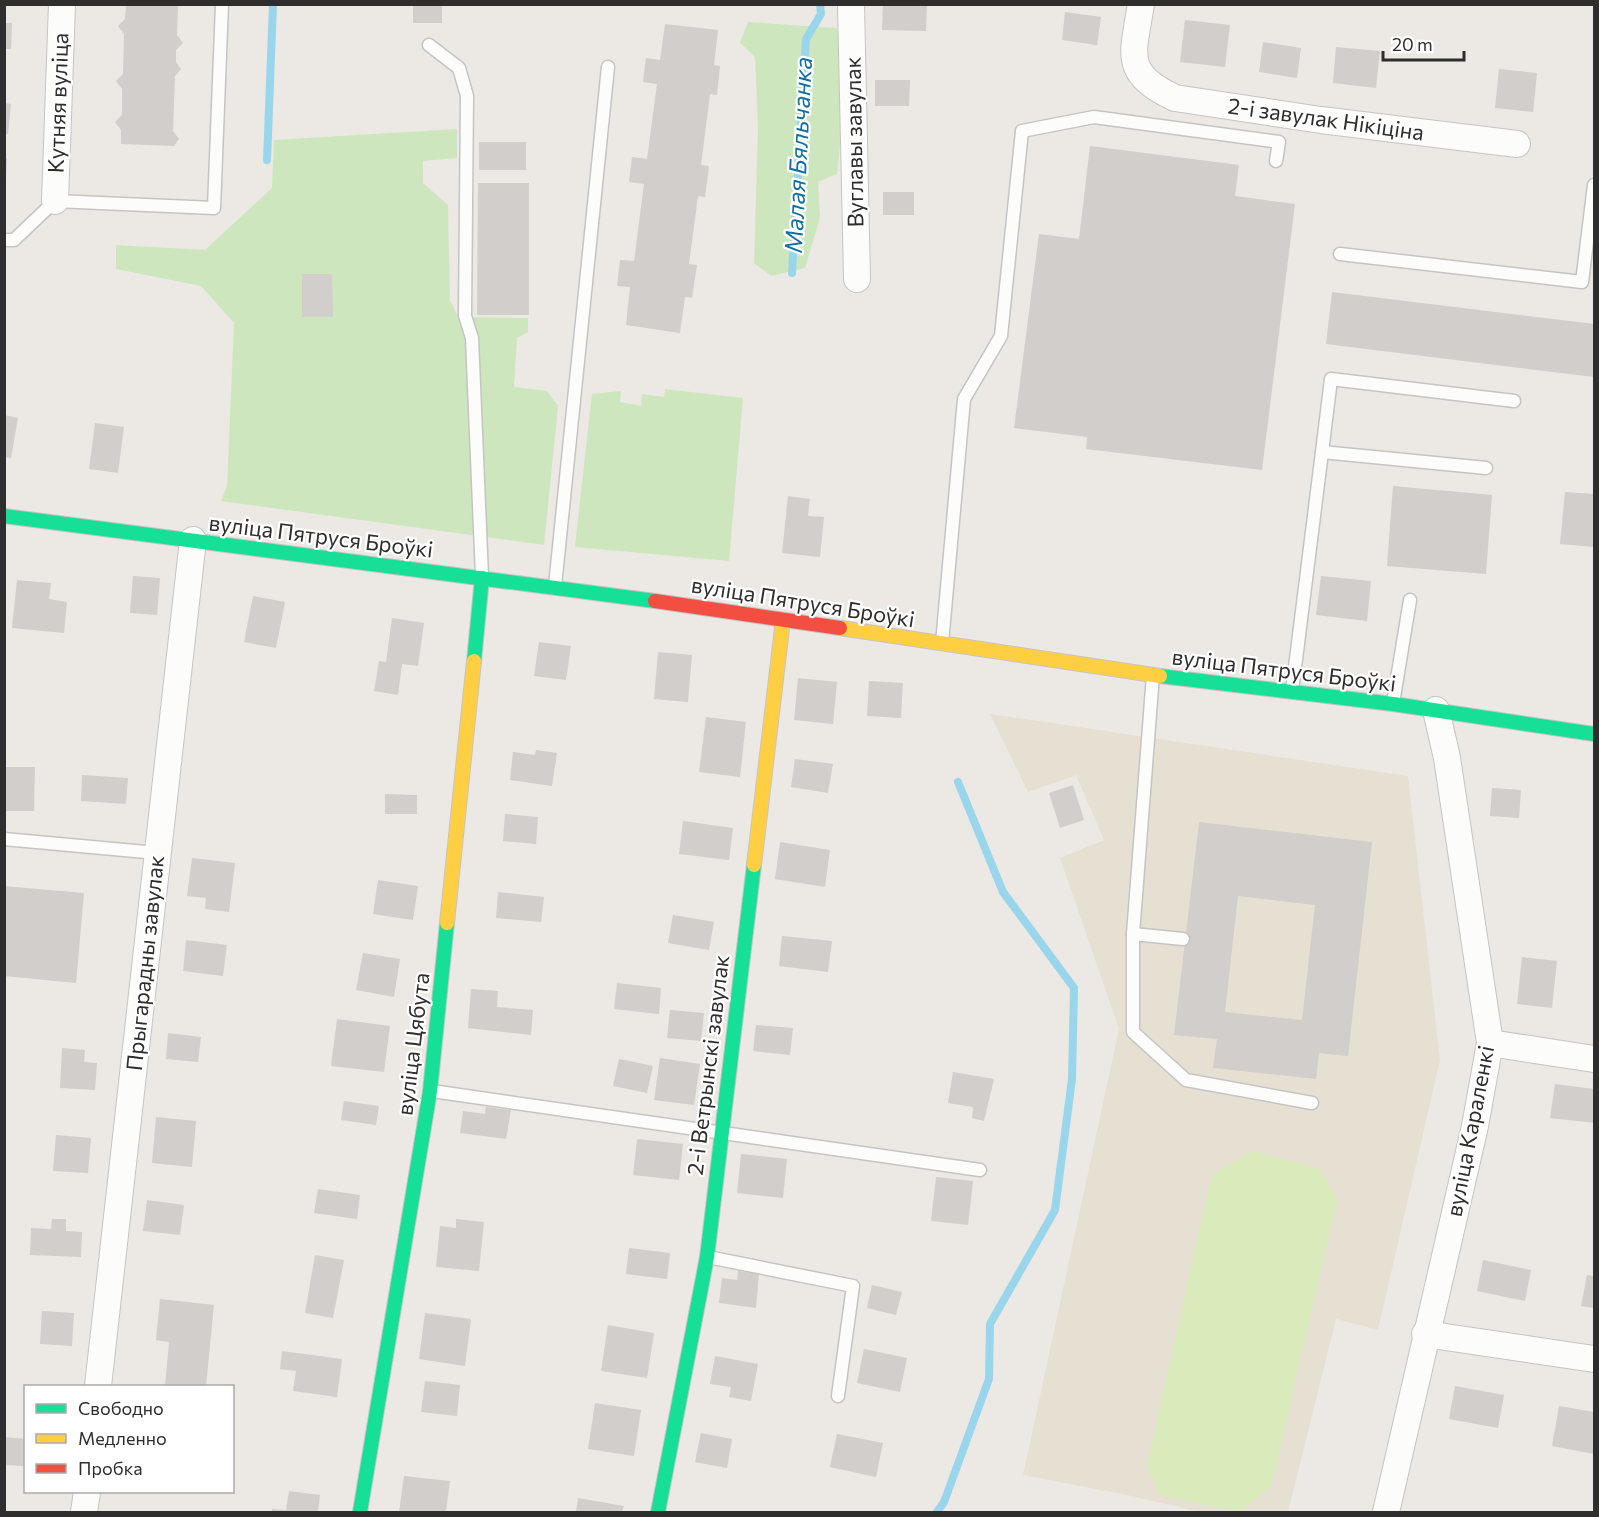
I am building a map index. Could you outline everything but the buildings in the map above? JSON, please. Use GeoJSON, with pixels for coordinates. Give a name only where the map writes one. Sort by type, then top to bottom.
{"type":"FeatureCollection","features":[{"type":"Feature","properties":{"kind":"street","name":"Кутняя вуліца"},"geometry":{"type":"LineString","coordinates":[[55,201],[62,4]]}},
{"type":"Feature","properties":{"kind":"street","name":"Вуглавы завулак"},"geometry":{"type":"LineString","coordinates":[[850,4],[857,279]]}},
{"type":"Feature","properties":{"kind":"street","name":"2-і завулак Нікіціна"},"geometry":{"type":"LineString","coordinates":[[1141,4],[1134,48],[1135,64],[1141,77],[1154,88],[1175,98],[1321,120],[1517,144]]}},
{"type":"Feature","properties":{"kind":"street","name":"вуліца Пятруся Броўкі"},"geometry":{"type":"LineString","coordinates":[[4,516],[555,587],[1153,675],[1393,704],[1594,734]]}},
{"type":"Feature","properties":{"kind":"street","name":"Прыгарадны завулак"},"geometry":{"type":"LineString","coordinates":[[98,1385],[193,540]]}},
{"type":"Feature","properties":{"kind":"street","name":"вуліца Цябута"},"geometry":{"type":"LineString","coordinates":[[360,1512],[430,1091],[482,578]]}},
{"type":"Feature","properties":{"kind":"street","name":"2-і Ветрынскі завулак"},"geometry":{"type":"LineString","coordinates":[[658,1512],[706,1257],[783,620]]}},
{"type":"Feature","properties":{"kind":"street","name":"вуліца Караленкі"},"geometry":{"type":"LineString","coordinates":[[1386,1512],[1425,1334],[1476,1126],[1490,1043],[1447,758],[1436,710]]}},
{"type":"Feature","properties":{"kind":"street"},"geometry":{"type":"LineString","coordinates":[[1490,1043],[1594,1059]]}},
{"type":"Feature","properties":{"kind":"street"},"geometry":{"type":"LineString","coordinates":[[1425,1334],[1594,1359]]}},
{"type":"Feature","properties":{"kind":"street"},"geometry":{"type":"LineString","coordinates":[[84,1512],[87,1493]]}},
{"type":"Feature","properties":{"kind":"lane"},"geometry":{"type":"LineString","coordinates":[[4,240],[14,240],[55,201],[214,208],[222,4]]}},
{"type":"Feature","properties":{"kind":"lane"},"geometry":{"type":"LineString","coordinates":[[429,45],[459,68],[467,96],[465,316],[472,338],[480,462],[482,578]]}},
{"type":"Feature","properties":{"kind":"lane"},"geometry":{"type":"LineString","coordinates":[[555,587],[608,67]]}},
{"type":"Feature","properties":{"kind":"lane"},"geometry":{"type":"LineString","coordinates":[[942,644],[964,399],[1001,336],[1022,131],[1094,117],[1279,142],[1276,161]]}},
{"type":"Feature","properties":{"kind":"lane"},"geometry":{"type":"LineString","coordinates":[[1340,254],[1582,282],[1594,185]]}},
{"type":"Feature","properties":{"kind":"lane"},"geometry":{"type":"LineString","coordinates":[[1292,693],[1331,379],[1514,401]]}},
{"type":"Feature","properties":{"kind":"lane"},"geometry":{"type":"LineString","coordinates":[[1322,452],[1486,468]]}},
{"type":"Feature","properties":{"kind":"lane"},"geometry":{"type":"LineString","coordinates":[[1393,704],[1410,600]]}},
{"type":"Feature","properties":{"kind":"lane"},"geometry":{"type":"LineString","coordinates":[[1153,675],[1133,934],[1133,1032],[1186,1080],[1312,1102]]}},
{"type":"Feature","properties":{"kind":"lane"},"geometry":{"type":"LineString","coordinates":[[4,838],[157,853]]}},
{"type":"Feature","properties":{"kind":"lane"},"geometry":{"type":"LineString","coordinates":[[1133,934],[1183,939]]}},
{"type":"Feature","properties":{"kind":"lane"},"geometry":{"type":"LineString","coordinates":[[430,1091],[980,1170]]}},
{"type":"Feature","properties":{"kind":"lane"},"geometry":{"type":"LineString","coordinates":[[706,1257],[853,1286],[838,1396]]}},
{"type":"Feature","properties":{"kind":"shaded area"},"geometry":{"type":"Polygon","coordinates":[[[990,714],[1408,776],[1440,1060],[1378,1330],[1336,1319],[1288,1512],[1200,1512],[1023,1475],[1119,1029],[1060,858],[1104,840],[1076,775],[1028,792],[990,714]]]}},
{"type":"Feature","properties":{"kind":"green space"},"geometry":{"type":"Polygon","coordinates":[[[748,22],[836,28],[843,63],[843,119],[837,174],[818,182],[820,218],[805,268],[771,276],[754,263],[758,128],[755,57],[740,43],[748,22]]]}},
{"type":"Feature","properties":{"kind":"green space"},"geometry":{"type":"Polygon","coordinates":[[[457,129],[457,158],[423,161],[423,183],[448,205],[450,300],[458,317],[528,318],[528,332],[517,338],[514,387],[547,391],[558,406],[544,545],[221,501],[227,486],[234,323],[201,286],[116,269],[116,245],[205,250],[272,188],[274,140],[457,129]]]}},
{"type":"Feature","properties":{"kind":"green space"},"geometry":{"type":"Polygon","coordinates":[[[665,389],[743,398],[729,561],[575,547],[592,394],[621,391],[620,402],[641,406],[642,394],[664,397],[665,389]]]}},
{"type":"Feature","properties":{"kind":"green space"},"geometry":{"type":"Polygon","coordinates":[[[1252,1151],[1319,1169],[1337,1199],[1271,1486],[1240,1512],[1160,1495],[1147,1466],[1212,1175],[1252,1151]]]}},
{"type":"Feature","properties":{"kind":"waterway"},"geometry":{"type":"LineString","coordinates":[[267,160],[273,4]]}},
{"type":"Feature","properties":{"kind":"waterway","name":"Малая Бяльчанка"},"geometry":{"type":"LineString","coordinates":[[792,273],[806,39],[821,14],[820,4]]}},
{"type":"Feature","properties":{"kind":"waterway","name":"Малая Бяльчанка"},"geometry":{"type":"LineString","coordinates":[[937,1512],[944,1502],[989,1379],[990,1324],[1055,1210],[1072,1079],[1074,988],[1003,892],[958,782]]}},
{"type":"Feature","properties":{"kind":"traffic: fast"},"geometry":{"type":"LineString","coordinates":[[4,516],[655,601]]}},
{"type":"Feature","properties":{"kind":"traffic: fast"},"geometry":{"type":"LineString","coordinates":[[474,661],[482,578]]}},
{"type":"Feature","properties":{"kind":"traffic: fast"},"geometry":{"type":"LineString","coordinates":[[1160,676],[1393,704],[1594,734]]}},
{"type":"Feature","properties":{"kind":"traffic: fast"},"geometry":{"type":"LineString","coordinates":[[658,1512],[707,1257],[754,865]]}},
{"type":"Feature","properties":{"kind":"traffic: fast"},"geometry":{"type":"LineString","coordinates":[[360,1512],[430,1091],[447,923]]}},
{"type":"Feature","properties":{"kind":"traffic: slow"},"geometry":{"type":"LineString","coordinates":[[754,865],[783,620]]}},
{"type":"Feature","properties":{"kind":"traffic: slow"},"geometry":{"type":"LineString","coordinates":[[840,628],[1160,676]]}},
{"type":"Feature","properties":{"kind":"traffic: slow"},"geometry":{"type":"LineString","coordinates":[[447,923],[474,661]]}},
{"type":"Feature","properties":{"kind":"traffic: jam"},"geometry":{"type":"LineString","coordinates":[[655,601],[840,628]]}}]}
